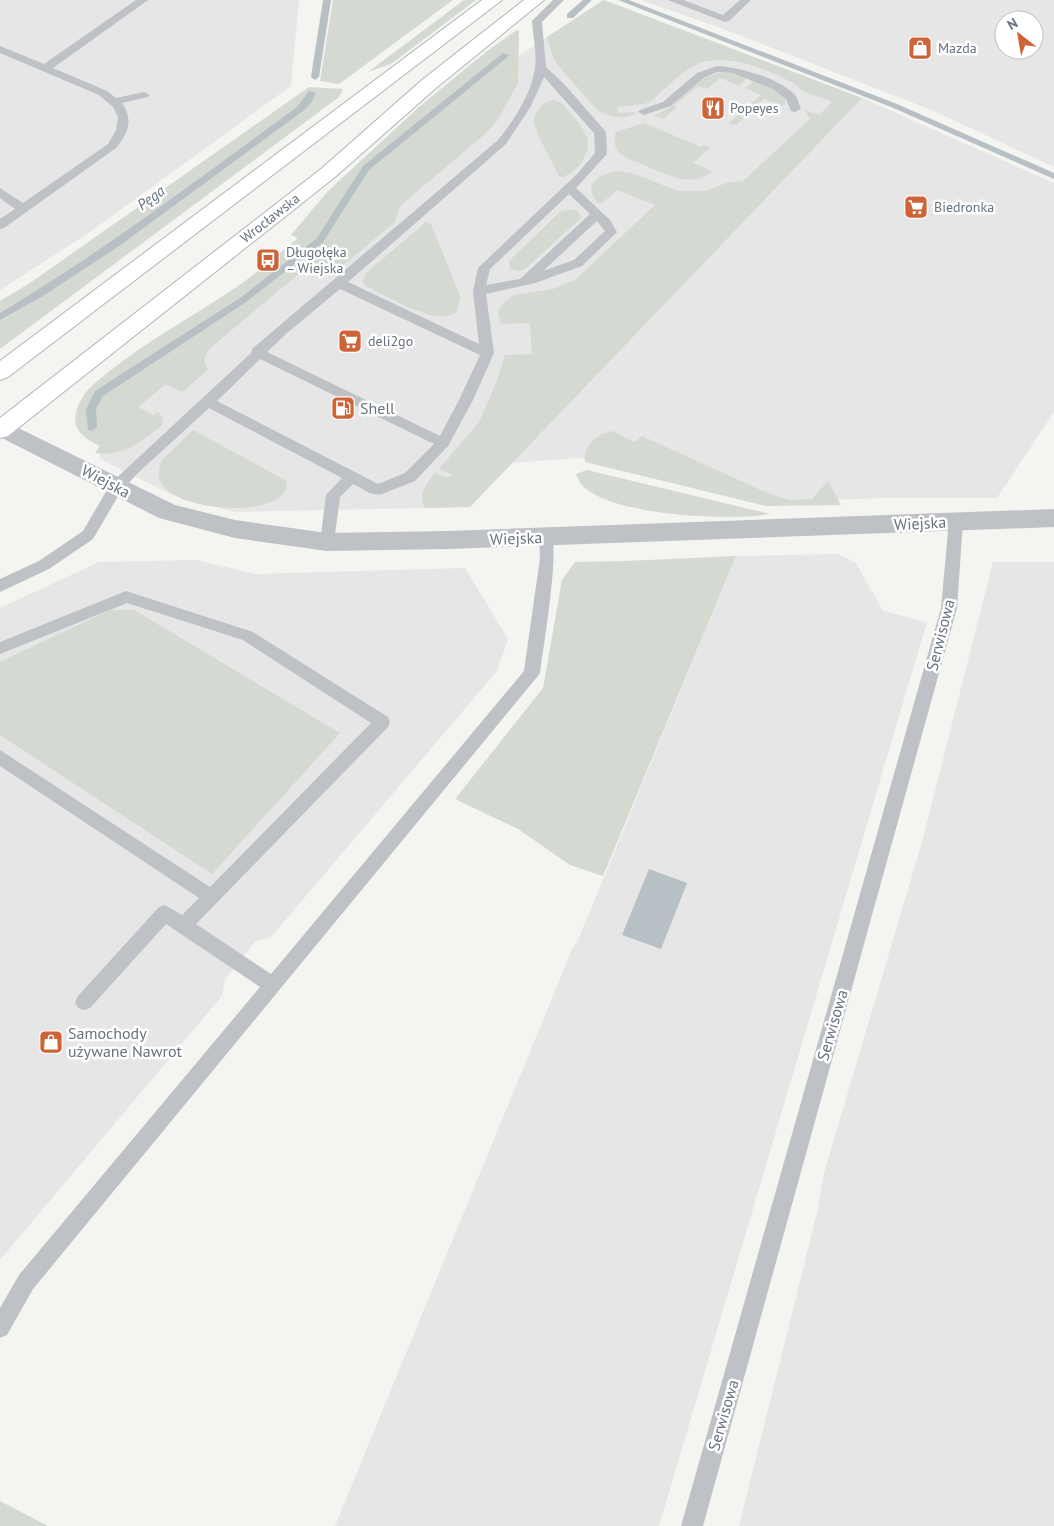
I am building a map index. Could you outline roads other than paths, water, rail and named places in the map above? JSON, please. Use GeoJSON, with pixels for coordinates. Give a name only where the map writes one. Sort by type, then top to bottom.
{"type":"FeatureCollection","features":[{"type":"Feature","properties":{"kind":"main road"},"geometry":{"type":"LineString","coordinates":[[0,372],[493,0]]}},
{"type":"Feature","properties":{"kind":"main road","name":"Wrocławska"},"geometry":{"type":"LineString","coordinates":[[1,428],[328,173],[429,84],[535,0]]}},
{"type":"Feature","properties":{"kind":"street","name":"Wiejska"},"geometry":{"type":"LineString","coordinates":[[1,428],[168,512],[235,528],[327,542],[546,537],[1054,518]]}},
{"type":"Feature","properties":{"kind":"lane"},"geometry":{"type":"LineString","coordinates":[[46,68],[143,0]]}},
{"type":"Feature","properties":{"kind":"lane"},"geometry":{"type":"LineString","coordinates":[[0,586],[44,565],[88,535],[116,486],[134,468],[208,402],[257,352],[502,142],[510,132],[534,89],[541,68],[537,21],[559,0]]}},
{"type":"Feature","properties":{"kind":"lane"},"geometry":{"type":"LineString","coordinates":[[673,0],[725,19],[746,0]]}},
{"type":"Feature","properties":{"kind":"lane"},"geometry":{"type":"LineString","coordinates":[[0,49],[83,83],[116,101],[122,111],[125,124],[120,137],[112,146],[0,225]]}},
{"type":"Feature","properties":{"kind":"lane"},"geometry":{"type":"LineString","coordinates":[[208,402],[377,490],[410,477],[442,443],[466,400],[486,353],[479,290],[484,268],[601,154],[600,132],[583,111],[541,68]]}},
{"type":"Feature","properties":{"kind":"lane"},"geometry":{"type":"LineString","coordinates":[[644,112],[667,104],[702,75],[717,69],[735,70],[777,86],[790,98],[795,109]]}},
{"type":"Feature","properties":{"kind":"lane"},"geometry":{"type":"LineString","coordinates":[[116,101],[144,95]]}},
{"type":"Feature","properties":{"kind":"lane"},"geometry":{"type":"LineString","coordinates":[[479,290],[524,282],[578,263],[610,232],[606,223],[568,187]]}},
{"type":"Feature","properties":{"kind":"lane"},"geometry":{"type":"LineString","coordinates":[[0,192],[23,209]]}},
{"type":"Feature","properties":{"kind":"lane"},"geometry":{"type":"LineString","coordinates":[[524,282],[597,214]]}},
{"type":"Feature","properties":{"kind":"lane"},"geometry":{"type":"LineString","coordinates":[[338,283],[486,353]]}},
{"type":"Feature","properties":{"kind":"lane"},"geometry":{"type":"LineString","coordinates":[[257,352],[442,443]]}},
{"type":"Feature","properties":{"kind":"lane"},"geometry":{"type":"LineString","coordinates":[[327,542],[333,495],[351,477]]}},
{"type":"Feature","properties":{"kind":"lane","name":"Serwisowa"},"geometry":{"type":"LineString","coordinates":[[692,1526],[949,608],[956,521]]}},
{"type":"Feature","properties":{"kind":"lane"},"geometry":{"type":"LineString","coordinates":[[0,1328],[26,1282],[532,673],[547,558],[546,537]]}},
{"type":"Feature","properties":{"kind":"lane"},"geometry":{"type":"LineString","coordinates":[[0,648],[126,597],[248,636],[382,722],[184,925]]}},
{"type":"Feature","properties":{"kind":"lane"},"geometry":{"type":"LineString","coordinates":[[0,757],[211,897]]}},
{"type":"Feature","properties":{"kind":"lane"},"geometry":{"type":"LineString","coordinates":[[84,1002],[165,913],[273,986]]}},
{"type":"Feature","properties":{"kind":"waterway","name":"Pęga"},"geometry":{"type":"LineString","coordinates":[[315,77],[327,0]]}},
{"type":"Feature","properties":{"kind":"waterway"},"geometry":{"type":"LineString","coordinates":[[570,16],[588,0]]}},
{"type":"Feature","properties":{"kind":"waterway"},"geometry":{"type":"LineString","coordinates":[[622,0],[894,106],[1001,151],[1054,176]]}},
{"type":"Feature","properties":{"kind":"waterway"},"geometry":{"type":"LineString","coordinates":[[92,427],[91,409],[99,394],[243,300],[320,240],[366,168],[506,55]]}},
{"type":"Feature","properties":{"kind":"waterway","name":"Pęga"},"geometry":{"type":"LineString","coordinates":[[0,317],[116,244],[300,109],[308,101],[312,93]]}},
{"type":"Feature","properties":{"kind":"place","name":"Mazda"},"geometry":{"type":"Point","coordinates":[920,48]}},
{"type":"Feature","properties":{"kind":"place","name":"Popeyes"},"geometry":{"type":"Point","coordinates":[713,108]}},
{"type":"Feature","properties":{"kind":"place","name":"Biedronka"},"geometry":{"type":"Point","coordinates":[916,207]}},
{"type":"Feature","properties":{"kind":"place","name":"Długołęka – Wiejska"},"geometry":{"type":"Point","coordinates":[268,260]}},
{"type":"Feature","properties":{"kind":"place","name":"deli2go"},"geometry":{"type":"Point","coordinates":[350,341]}},
{"type":"Feature","properties":{"kind":"place","name":"Shell"},"geometry":{"type":"Point","coordinates":[343,408]}},
{"type":"Feature","properties":{"kind":"place","name":"Samochody używane Nawrot"},"geometry":{"type":"Point","coordinates":[51,1042]}}]}
